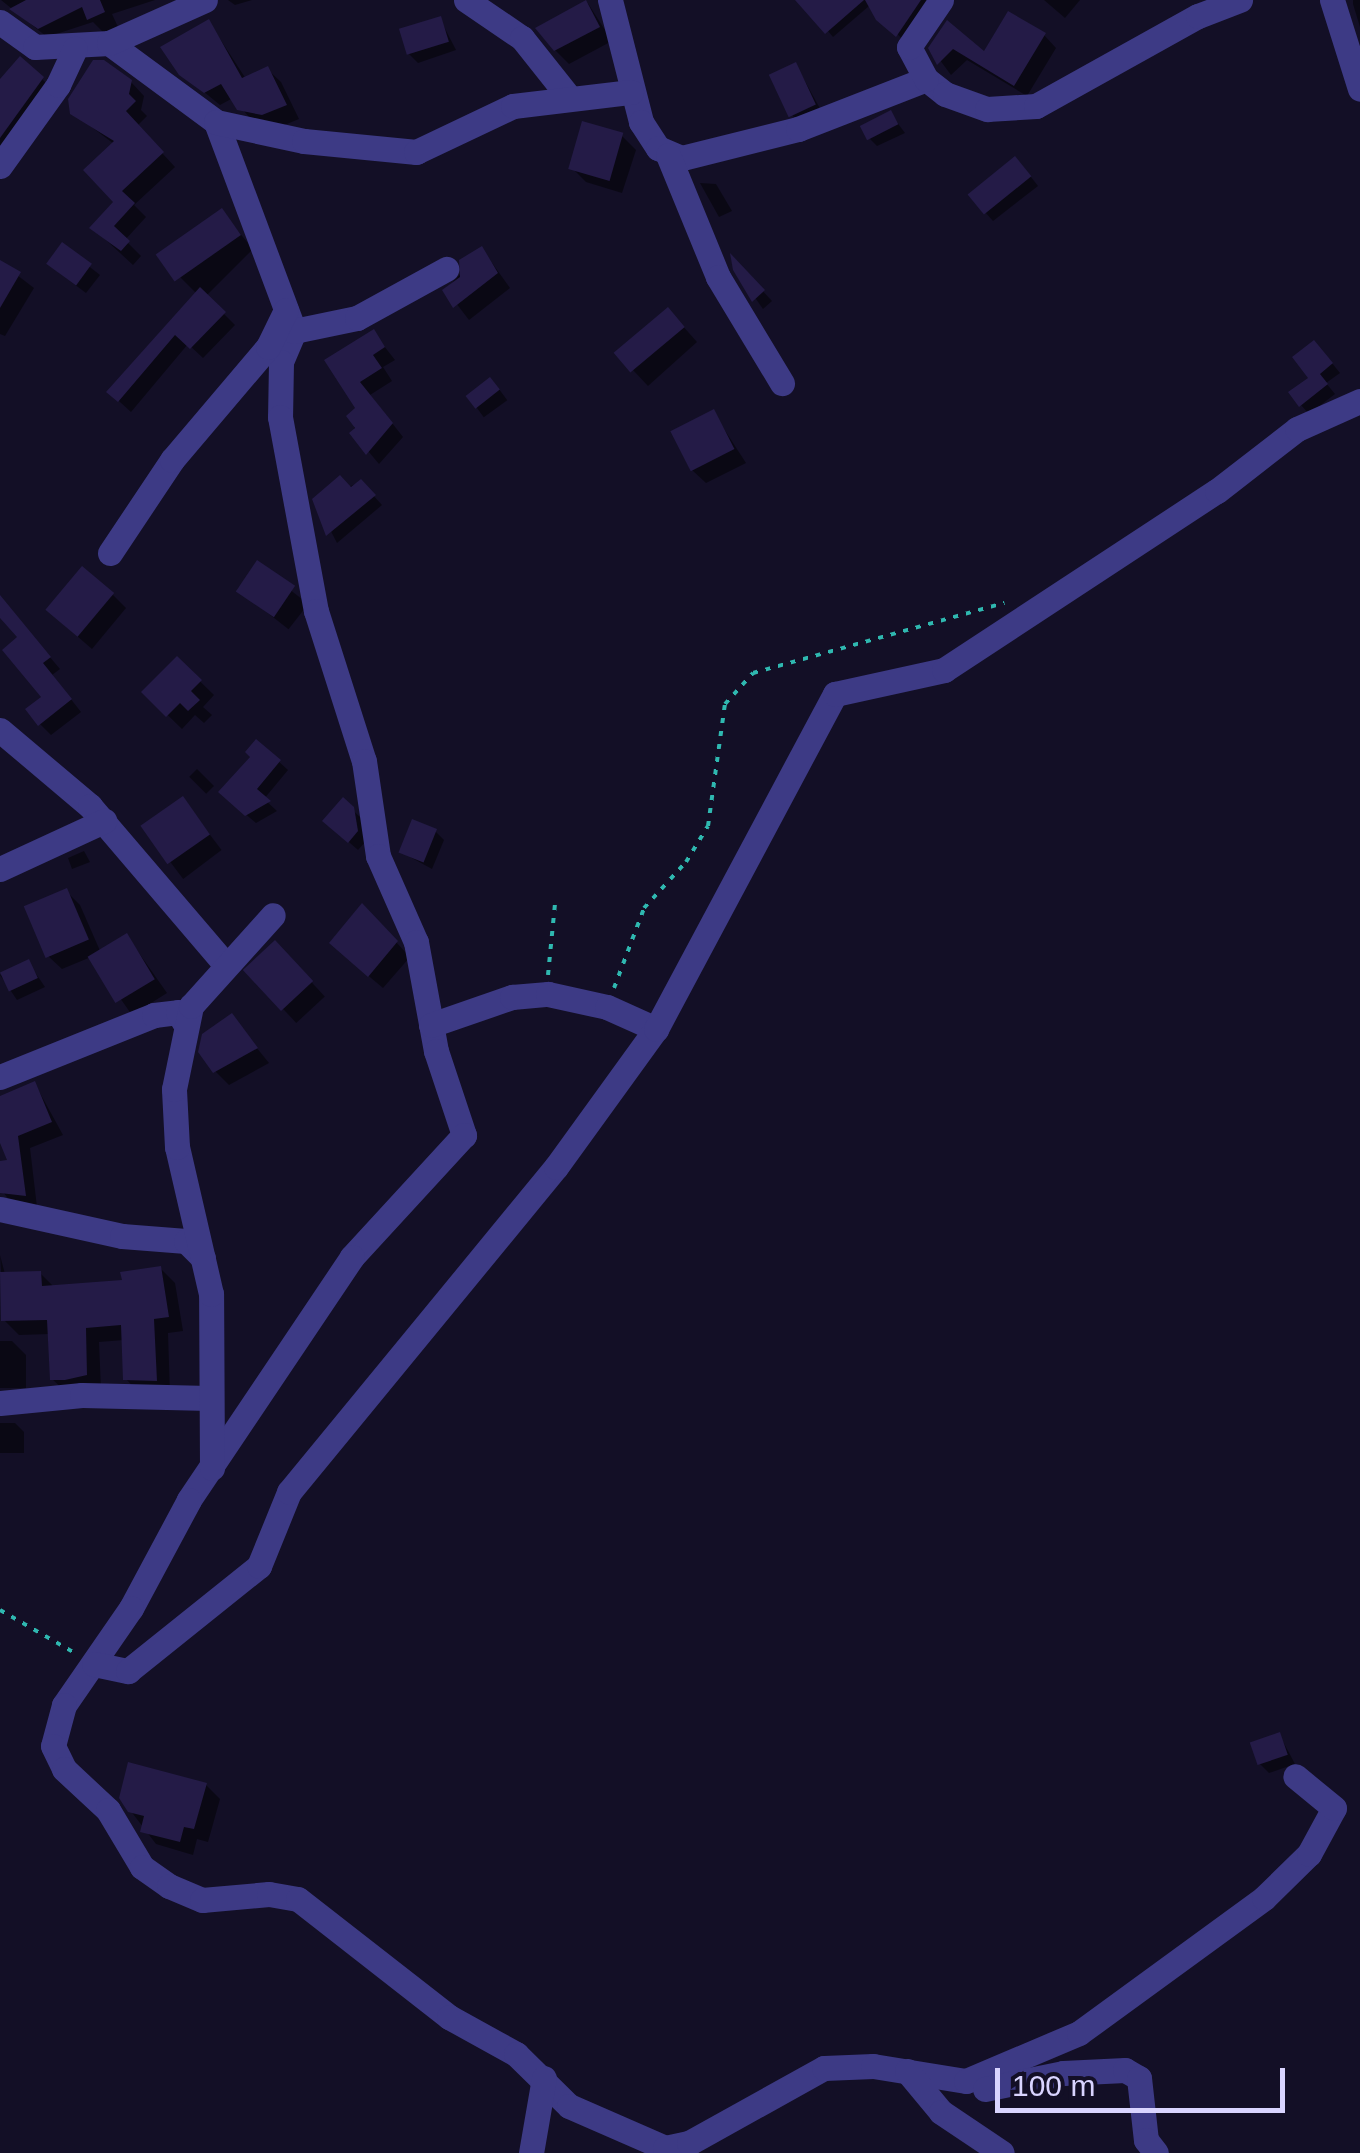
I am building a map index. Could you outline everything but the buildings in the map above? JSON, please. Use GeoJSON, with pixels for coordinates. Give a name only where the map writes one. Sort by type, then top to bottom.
{"type":"FeatureCollection","features":[{"type":"Feature","properties":{"kind":"street"},"geometry":{"type":"LineString","coordinates":[[0,22],[35,47],[75,49],[109,43],[205,0]]}},
{"type":"Feature","properties":{"kind":"street"},"geometry":{"type":"LineString","coordinates":[[466,0],[522,38],[569,97]]}},
{"type":"Feature","properties":{"kind":"street"},"geometry":{"type":"LineString","coordinates":[[610,0],[631,62],[631,92],[650,139],[668,155],[718,276],[782,384]]}},
{"type":"Feature","properties":{"kind":"street"},"geometry":{"type":"LineString","coordinates":[[941,0],[909,47],[926,80],[945,94],[987,109],[1036,106],[1198,16],[1240,0]]}},
{"type":"Feature","properties":{"kind":"street"},"geometry":{"type":"LineString","coordinates":[[1332,0],[1360,89]]}},
{"type":"Feature","properties":{"kind":"street"},"geometry":{"type":"LineString","coordinates":[[109,43],[216,122],[304,141],[416,152],[513,106],[631,92]]}},
{"type":"Feature","properties":{"kind":"street"},"geometry":{"type":"LineString","coordinates":[[0,166],[58,85],[75,49]]}},
{"type":"Feature","properties":{"kind":"street"},"geometry":{"type":"LineString","coordinates":[[668,155],[728,150],[926,80]]}},
{"type":"Feature","properties":{"kind":"street"},"geometry":{"type":"LineString","coordinates":[[216,122],[290,320],[282,362],[285,457],[316,611],[364,761],[378,856],[416,942],[431,1024],[464,1135],[352,1257],[212,1468],[94,1664],[64,1705],[52,1746],[64,1769],[116,1821],[142,1867],[202,1900],[269,1894],[298,1899],[449,2017],[544,2078],[569,2106],[665,2148],[690,2143],[824,2068],[907,2071],[966,2081],[1029,2058],[1099,2020],[1252,1908],[1299,1866],[1334,1813],[1331,1802],[1295,1776]]}},
{"type":"Feature","properties":{"kind":"street"},"geometry":{"type":"LineString","coordinates":[[110,554],[172,460],[290,320],[357,318],[446,270]]}},
{"type":"Feature","properties":{"kind":"street"},"geometry":{"type":"LineString","coordinates":[[94,1664],[128,1671],[259,1566],[289,1492],[556,1167],[656,1029],[835,694],[944,670],[1218,491],[1298,429],[1360,401]]}},
{"type":"Feature","properties":{"kind":"street"},"geometry":{"type":"LineString","coordinates":[[0,730],[104,822],[226,965]]}},
{"type":"Feature","properties":{"kind":"street"},"geometry":{"type":"LineString","coordinates":[[0,870],[104,822]]}},
{"type":"Feature","properties":{"kind":"street"},"geometry":{"type":"LineString","coordinates":[[212,1468],[209,1398],[213,1316],[175,1132],[184,1022],[226,965],[273,916]]}},
{"type":"Feature","properties":{"kind":"street"},"geometry":{"type":"LineString","coordinates":[[431,1024],[512,997],[548,994],[607,1007],[656,1029]]}},
{"type":"Feature","properties":{"kind":"street"},"geometry":{"type":"LineString","coordinates":[[0,1077],[154,1015],[178,1012],[184,1022]]}},
{"type":"Feature","properties":{"kind":"street"},"geometry":{"type":"LineString","coordinates":[[0,1210],[122,1236],[186,1241],[204,1258]]}},
{"type":"Feature","properties":{"kind":"street"},"geometry":{"type":"LineString","coordinates":[[0,1402],[82,1395],[209,1398]]}},
{"type":"Feature","properties":{"kind":"street"},"geometry":{"type":"LineString","coordinates":[[907,2071],[952,2096],[1064,2073],[1125,2070],[1138,2078],[1146,2140],[1156,2153]]}},
{"type":"Feature","properties":{"kind":"street"},"geometry":{"type":"LineString","coordinates":[[907,2071],[941,2112],[1002,2153]]}},
{"type":"Feature","properties":{"kind":"street"},"geometry":{"type":"LineString","coordinates":[[531,2153],[544,2078]]}},
{"type":"Feature","properties":{"kind":"path"},"geometry":{"type":"LineString","coordinates":[[607,1007],[644,908],[686,862],[708,826],[725,704],[753,673],[1012,601]]}},
{"type":"Feature","properties":{"kind":"path"},"geometry":{"type":"LineString","coordinates":[[548,994],[556,903]]}},
{"type":"Feature","properties":{"kind":"path"},"geometry":{"type":"LineString","coordinates":[[0,1610],[94,1664]]}}]}
